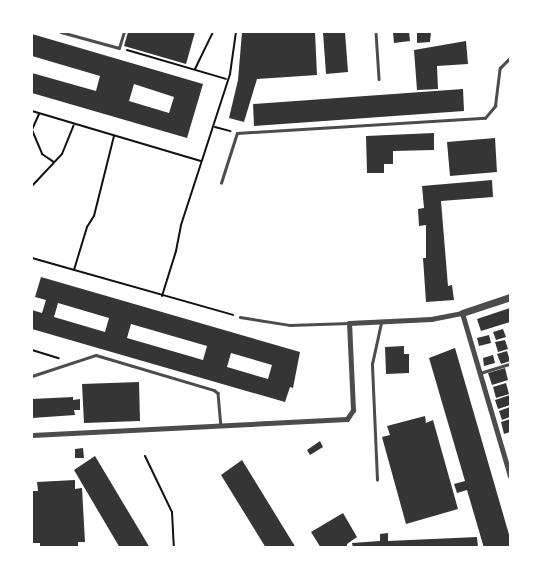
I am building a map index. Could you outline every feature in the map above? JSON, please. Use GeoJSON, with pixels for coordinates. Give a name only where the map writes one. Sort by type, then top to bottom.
{"type":"FeatureCollection","features":[{"type":"Feature","properties":{"kind":"street"},"geometry":{"type":"LineString","coordinates":[[32,435],[221,426],[352,416],[349,323],[431,319],[462,313],[510,298]]}},
{"type":"Feature","properties":{"kind":"street"},"geometry":{"type":"LineString","coordinates":[[462,313],[510,476]]}},
{"type":"Feature","properties":{"kind":"street"},"geometry":{"type":"LineString","coordinates":[[501,444],[510,441]]}},
{"type":"Feature","properties":{"kind":"lane"},"geometry":{"type":"LineString","coordinates":[[61,32],[119,48],[124,32]]}},
{"type":"Feature","properties":{"kind":"lane"},"geometry":{"type":"LineString","coordinates":[[376,32],[379,79]]}},
{"type":"Feature","properties":{"kind":"lane"},"geometry":{"type":"LineString","coordinates":[[221,183],[237,133],[485,118],[495,106],[502,63],[510,58]]}},
{"type":"Feature","properties":{"kind":"lane"},"geometry":{"type":"LineString","coordinates":[[240,317],[290,325],[349,323]]}},
{"type":"Feature","properties":{"kind":"lane"},"geometry":{"type":"LineString","coordinates":[[377,480],[372,364],[381,321]]}},
{"type":"Feature","properties":{"kind":"lane"},"geometry":{"type":"LineString","coordinates":[[32,376],[96,355],[214,390],[218,393],[221,426]]}},
{"type":"Feature","properties":{"kind":"lane"},"geometry":{"type":"LineString","coordinates":[[480,373],[510,363]]}},
{"type":"Feature","properties":{"kind":"path"},"geometry":{"type":"LineString","coordinates":[[194,70],[199,54],[209,43],[213,32]]}},
{"type":"Feature","properties":{"kind":"path"},"geometry":{"type":"LineString","coordinates":[[162,296],[228,80],[236,32]]}},
{"type":"Feature","properties":{"kind":"path"},"geometry":{"type":"LineString","coordinates":[[119,48],[228,80]]}},
{"type":"Feature","properties":{"kind":"path"},"geometry":{"type":"LineString","coordinates":[[32,111],[202,162]]}},
{"type":"Feature","properties":{"kind":"path"},"geometry":{"type":"LineString","coordinates":[[39,113],[32,130],[42,154],[55,162]]}},
{"type":"Feature","properties":{"kind":"path"},"geometry":{"type":"LineString","coordinates":[[32,186],[55,162],[69,142],[75,124]]}},
{"type":"Feature","properties":{"kind":"path"},"geometry":{"type":"LineString","coordinates":[[214,127],[237,133]]}},
{"type":"Feature","properties":{"kind":"path"},"geometry":{"type":"LineString","coordinates":[[73,271],[94,216],[114,136]]}},
{"type":"Feature","properties":{"kind":"path"},"geometry":{"type":"LineString","coordinates":[[32,258],[240,317]]}},
{"type":"Feature","properties":{"kind":"path"},"geometry":{"type":"LineString","coordinates":[[164,287],[172,290]]}},
{"type":"Feature","properties":{"kind":"path"},"geometry":{"type":"LineString","coordinates":[[32,350],[74,363]]}},
{"type":"Feature","properties":{"kind":"path"},"geometry":{"type":"LineString","coordinates":[[145,456],[172,512],[174,548]]}},
{"type":"Feature","properties":{"kind":"building"},"geometry":{"type":"Polygon","coordinates":[[[128,32],[195,32],[186,64],[124,46],[128,32]]]}},
{"type":"Feature","properties":{"kind":"building"},"geometry":{"type":"Polygon","coordinates":[[[242,32],[315,32],[317,75],[257,79],[244,122],[229,118],[238,80],[242,32]]]}},
{"type":"Feature","properties":{"kind":"building"},"geometry":{"type":"Polygon","coordinates":[[[323,32],[345,32],[348,72],[326,74],[323,32]]]}},
{"type":"Feature","properties":{"kind":"building"},"geometry":{"type":"Polygon","coordinates":[[[393,32],[409,32],[410,41],[394,43],[393,32]]]}},
{"type":"Feature","properties":{"kind":"building"},"geometry":{"type":"Polygon","coordinates":[[[417,32],[431,32],[430,42],[417,43],[417,32]]]}},
{"type":"Feature","properties":{"kind":"building"},"geometry":{"type":"Polygon","coordinates":[[[32,34],[203,84],[187,138],[32,93],[32,73],[96,91],[100,76],[32,56],[32,34]],[[134,84],[129,101],[169,113],[174,97],[134,84]]]}},
{"type":"Feature","properties":{"kind":"building"},"geometry":{"type":"Polygon","coordinates":[[[466,41],[468,64],[437,66],[438,89],[417,90],[414,50],[466,41]]]}},
{"type":"Feature","properties":{"kind":"building"},"geometry":{"type":"Polygon","coordinates":[[[463,89],[464,111],[254,126],[253,104],[463,89]]]}},
{"type":"Feature","properties":{"kind":"building"},"geometry":{"type":"Polygon","coordinates":[[[434,133],[434,150],[393,151],[393,164],[384,164],[384,173],[367,173],[366,136],[434,133]]]}},
{"type":"Feature","properties":{"kind":"building"},"geometry":{"type":"Polygon","coordinates":[[[495,138],[497,172],[450,176],[447,142],[495,138]]]}},
{"type":"Feature","properties":{"kind":"building"},"geometry":{"type":"Polygon","coordinates":[[[492,180],[493,197],[441,201],[448,286],[452,285],[454,300],[426,302],[423,258],[426,258],[426,225],[419,226],[418,209],[424,208],[422,186],[492,180]]]}},
{"type":"Feature","properties":{"kind":"building"},"geometry":{"type":"Polygon","coordinates":[[[41,277],[300,352],[293,388],[290,387],[285,402],[32,329],[32,310],[42,313],[46,300],[35,297],[41,277]],[[58,303],[54,317],[105,332],[109,318],[58,303]],[[131,324],[127,338],[203,360],[207,346],[131,324]],[[231,353],[227,367],[268,379],[272,365],[231,353]]]}},
{"type":"Feature","properties":{"kind":"building"},"geometry":{"type":"Polygon","coordinates":[[[510,308],[510,322],[481,331],[477,319],[510,308]]]}},
{"type":"Feature","properties":{"kind":"building"},"geometry":{"type":"Polygon","coordinates":[[[503,329],[506,337],[496,340],[493,332],[503,329]]]}},
{"type":"Feature","properties":{"kind":"building"},"geometry":{"type":"Polygon","coordinates":[[[489,335],[491,343],[479,346],[477,338],[489,335]]]}},
{"type":"Feature","properties":{"kind":"building"},"geometry":{"type":"Polygon","coordinates":[[[505,340],[508,349],[498,352],[495,342],[505,340]]]}},
{"type":"Feature","properties":{"kind":"building"},"geometry":{"type":"Polygon","coordinates":[[[404,346],[404,354],[409,354],[409,373],[386,374],[385,347],[404,346]]]}},
{"type":"Feature","properties":{"kind":"building"},"geometry":{"type":"Polygon","coordinates":[[[455,348],[510,538],[510,548],[484,548],[467,490],[457,493],[454,484],[465,481],[429,358],[455,348]]]}},
{"type":"Feature","properties":{"kind":"building"},"geometry":{"type":"Polygon","coordinates":[[[507,351],[510,361],[501,364],[497,354],[507,351]]]}},
{"type":"Feature","properties":{"kind":"building"},"geometry":{"type":"Polygon","coordinates":[[[493,355],[495,363],[484,366],[483,358],[493,355]]]}},
{"type":"Feature","properties":{"kind":"building"},"geometry":{"type":"Polygon","coordinates":[[[505,368],[508,380],[492,385],[488,373],[505,368]]]}},
{"type":"Feature","properties":{"kind":"building"},"geometry":{"type":"Polygon","coordinates":[[[139,382],[140,421],[84,423],[82,384],[139,382]]]}},
{"type":"Feature","properties":{"kind":"building"},"geometry":{"type":"Polygon","coordinates":[[[506,383],[509,394],[496,398],[493,387],[506,383]]]}},
{"type":"Feature","properties":{"kind":"building"},"geometry":{"type":"Polygon","coordinates":[[[510,395],[510,405],[498,409],[495,400],[510,395]]]}},
{"type":"Feature","properties":{"kind":"building"},"geometry":{"type":"Polygon","coordinates":[[[73,397],[73,400],[80,399],[80,410],[74,410],[75,415],[32,418],[32,399],[73,397]]]}},
{"type":"Feature","properties":{"kind":"building"},"geometry":{"type":"Polygon","coordinates":[[[510,407],[510,417],[502,420],[499,411],[510,407]]]}},
{"type":"Feature","properties":{"kind":"building"},"geometry":{"type":"Polygon","coordinates":[[[425,416],[426,423],[433,420],[458,509],[406,524],[382,437],[390,435],[387,426],[425,416]]]}},
{"type":"Feature","properties":{"kind":"building"},"geometry":{"type":"Polygon","coordinates":[[[510,419],[510,432],[504,434],[501,422],[510,419]]]}},
{"type":"Feature","properties":{"kind":"building"},"geometry":{"type":"Polygon","coordinates":[[[320,441],[323,447],[310,455],[307,450],[320,441]]]}},
{"type":"Feature","properties":{"kind":"building"},"geometry":{"type":"Polygon","coordinates":[[[83,448],[84,458],[75,458],[75,449],[83,448]]]}},
{"type":"Feature","properties":{"kind":"building"},"geometry":{"type":"Polygon","coordinates":[[[95,456],[150,548],[120,548],[74,470],[95,456]]]}},
{"type":"Feature","properties":{"kind":"building"},"geometry":{"type":"Polygon","coordinates":[[[242,460],[296,548],[266,548],[221,475],[242,460]]]}},
{"type":"Feature","properties":{"kind":"building"},"geometry":{"type":"Polygon","coordinates":[[[75,480],[75,489],[82,488],[85,542],[78,542],[78,548],[40,548],[40,543],[32,543],[32,491],[38,491],[37,482],[75,480]]]}},
{"type":"Feature","properties":{"kind":"building"},"geometry":{"type":"Polygon","coordinates":[[[343,513],[357,537],[347,544],[347,548],[321,548],[311,532],[343,513]]]}},
{"type":"Feature","properties":{"kind":"building"},"geometry":{"type":"Polygon","coordinates":[[[388,533],[388,541],[477,537],[478,548],[353,548],[352,543],[380,541],[380,534],[388,533]]]}}]}
